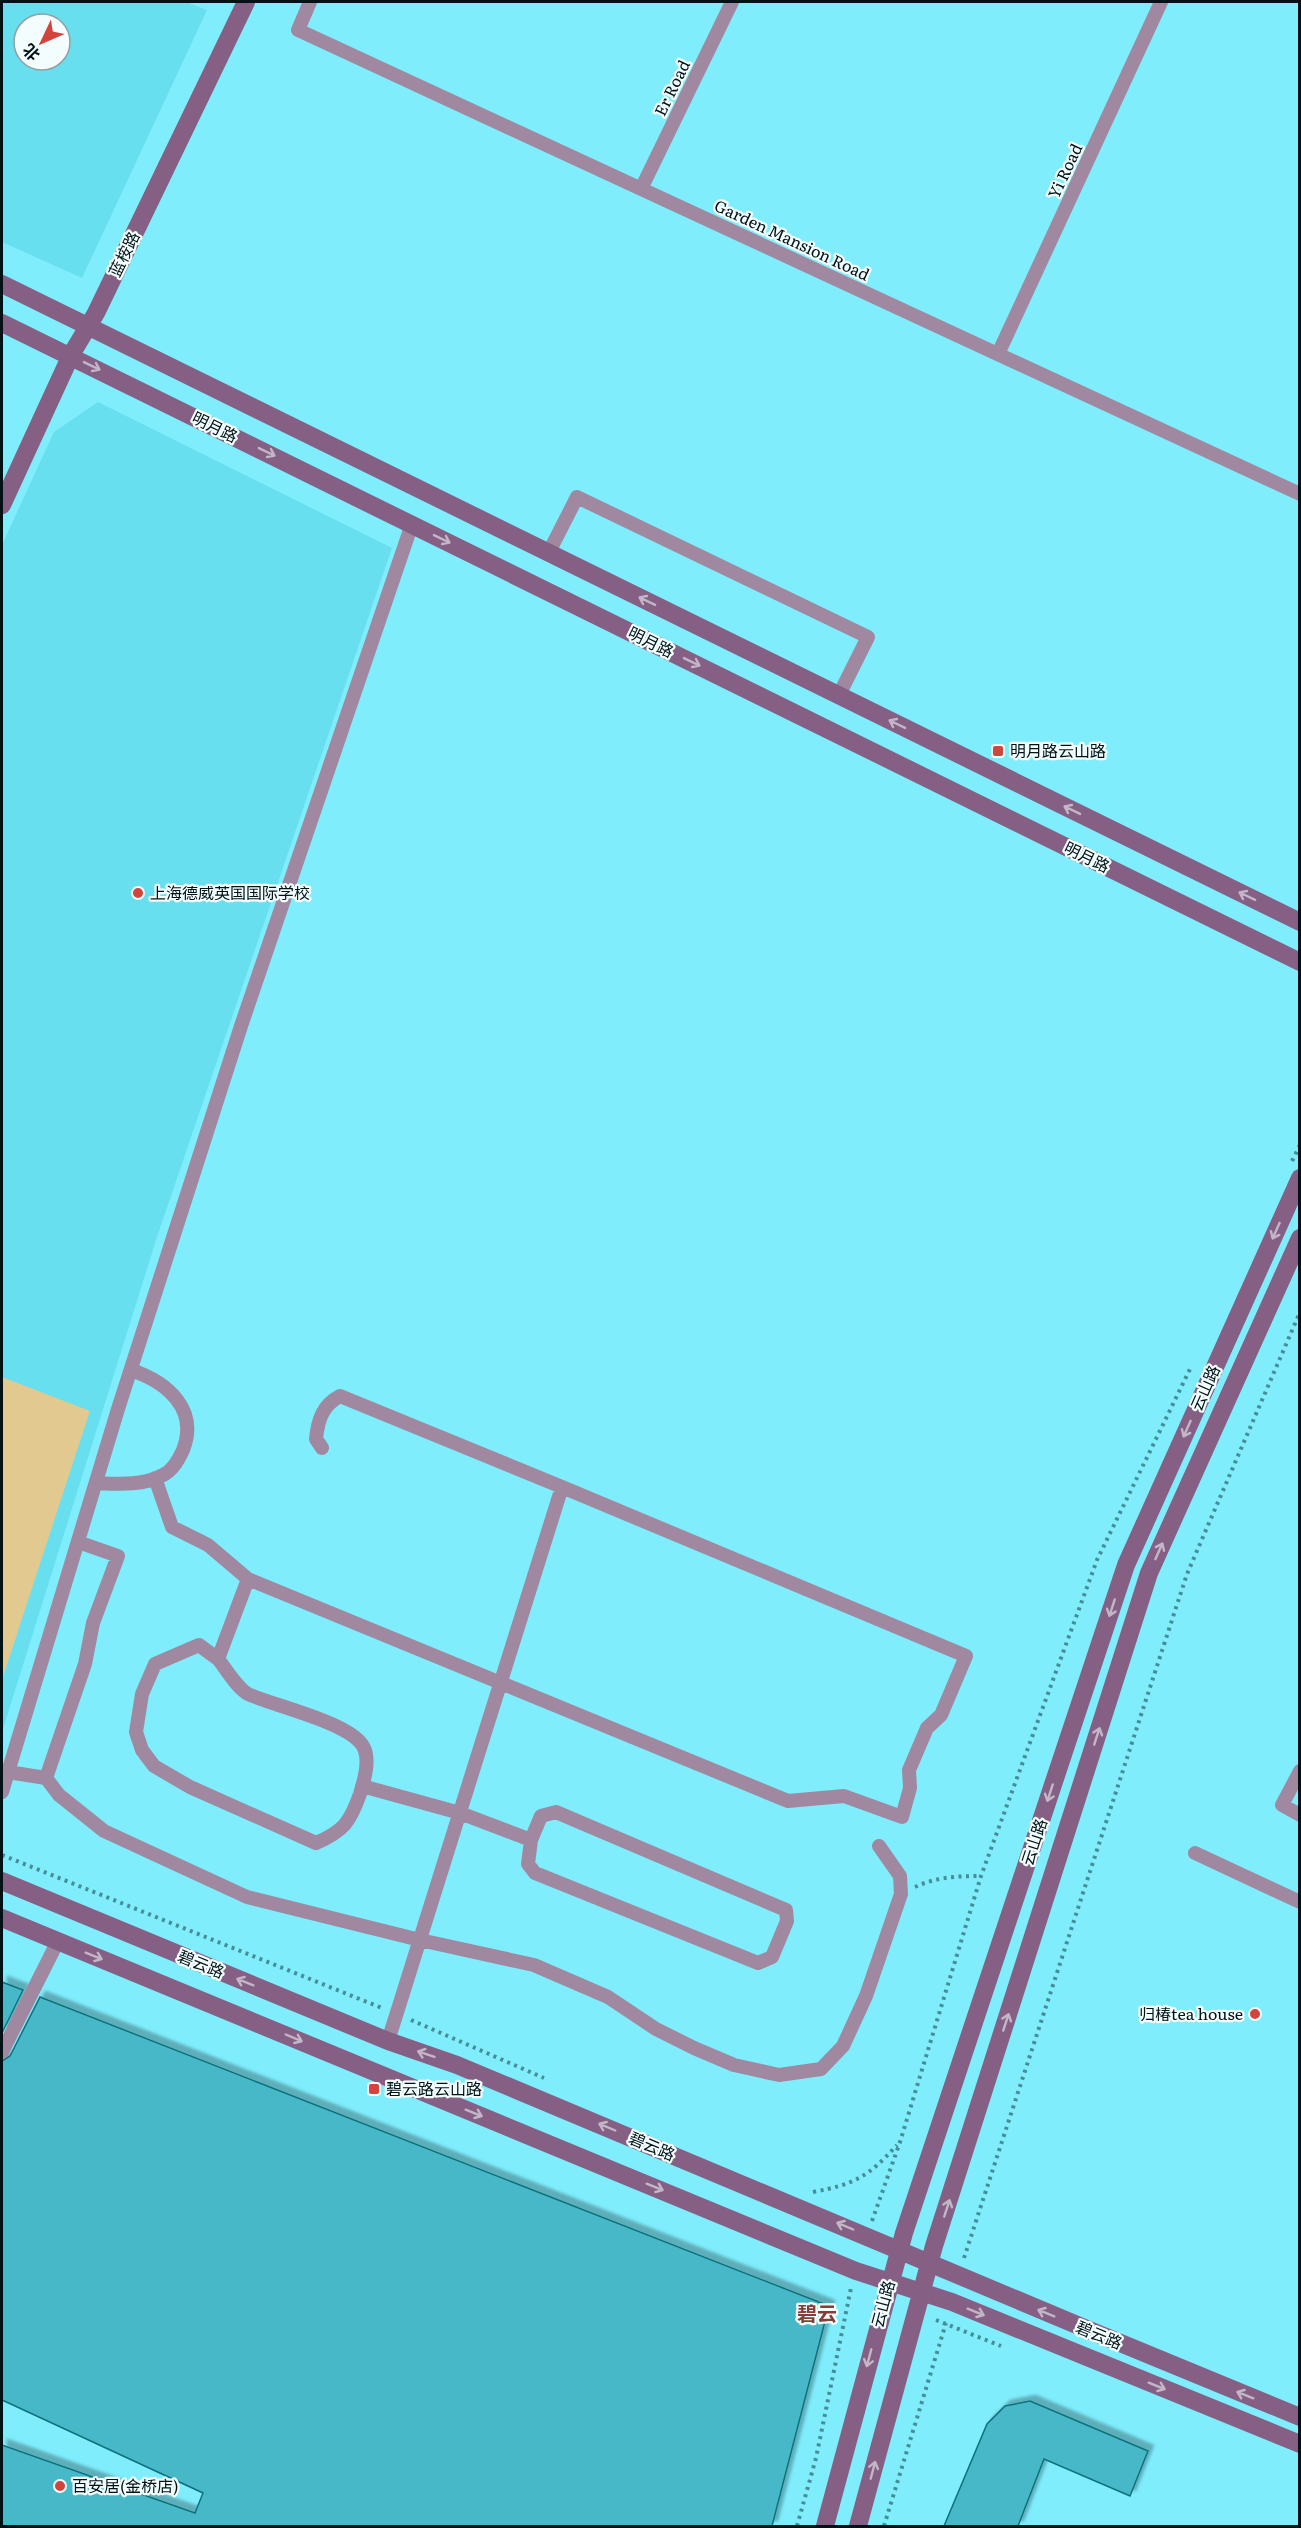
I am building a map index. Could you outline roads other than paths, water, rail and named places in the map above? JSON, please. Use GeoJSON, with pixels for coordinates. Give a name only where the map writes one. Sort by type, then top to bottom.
{"type":"FeatureCollection","features":[{"type":"Feature","properties":{"kind":"street","name":"蓝桉路"},"geometry":{"type":"LineString","coordinates":[[2,505],[71,355],[89,326],[246,2]]}},
{"type":"Feature","properties":{"kind":"street"},"geometry":{"type":"LineString","coordinates":[[2,284],[1299,922]]}},
{"type":"Feature","properties":{"kind":"street","name":"明月路"},"geometry":{"type":"LineString","coordinates":[[2,323],[1299,962]]}},
{"type":"Feature","properties":{"kind":"street","name":"云山路"},"geometry":{"type":"LineString","coordinates":[[825,2526],[899,2249],[1126,1565],[1299,1178]]}},
{"type":"Feature","properties":{"kind":"street","name":"云山路"},"geometry":{"type":"LineString","coordinates":[[858,2526],[930,2264],[1149,1573],[1299,1239]]}},
{"type":"Feature","properties":{"kind":"street","name":"碧云路"},"geometry":{"type":"LineString","coordinates":[[2,1881],[388,2041],[457,2065],[899,2249],[958,2277],[1299,2417]]}},
{"type":"Feature","properties":{"kind":"street","name":"碧云路"},"geometry":{"type":"LineString","coordinates":[[2,1918],[856,2271],[951,2302],[1299,2444]]}},
{"type":"Feature","properties":{"kind":"lane","name":"Garden Mansion Road"},"geometry":{"type":"LineString","coordinates":[[310,2],[298,30],[1299,494]]}},
{"type":"Feature","properties":{"kind":"lane","name":"Er Road"},"geometry":{"type":"LineString","coordinates":[[641,189],[732,2]]}},
{"type":"Feature","properties":{"kind":"lane","name":"Yi Road"},"geometry":{"type":"LineString","coordinates":[[998,354],[1161,2]]}},
{"type":"Feature","properties":{"kind":"lane"},"geometry":{"type":"LineString","coordinates":[[549,552],[577,497],[868,637],[839,695]]}},
{"type":"Feature","properties":{"kind":"lane"},"geometry":{"type":"LineString","coordinates":[[2,1792],[131,1370],[244,1016],[412,524]]}},
{"type":"Feature","properties":{"kind":"lane"},"geometry":{"type":"LineString","coordinates":[[96,1483],[135,1484],[165,1475],[177,1463],[183,1449],[188,1432],[185,1412],[177,1396],[162,1384],[131,1370]]}},
{"type":"Feature","properties":{"kind":"lane"},"geometry":{"type":"LineString","coordinates":[[155,1478],[172,1527],[208,1545],[248,1579],[788,1801],[844,1796],[902,1817],[910,1788],[909,1770],[927,1728],[942,1715],[966,1656],[562,1486],[340,1396],[327,1403],[317,1424],[316,1438],[322,1448]]}},
{"type":"Feature","properties":{"kind":"lane"},"geometry":{"type":"LineString","coordinates":[[388,2041],[562,1486]]}},
{"type":"Feature","properties":{"kind":"lane"},"geometry":{"type":"LineString","coordinates":[[46,1778],[85,1664],[93,1623],[118,1556],[78,1542]]}},
{"type":"Feature","properties":{"kind":"lane"},"geometry":{"type":"LineString","coordinates":[[218,1659],[248,1579]]}},
{"type":"Feature","properties":{"kind":"lane"},"geometry":{"type":"LineString","coordinates":[[199,1645],[218,1659],[246,1693],[349,1732],[364,1748],[366,1766],[362,1786],[353,1813],[338,1834],[316,1843],[190,1788],[154,1766],[142,1750],[136,1732],[142,1694],[155,1664],[199,1645]]}},
{"type":"Feature","properties":{"kind":"lane"},"geometry":{"type":"LineString","coordinates":[[1299,1771],[1282,1805],[1299,1815]]}},
{"type":"Feature","properties":{"kind":"lane"},"geometry":{"type":"LineString","coordinates":[[8,1772],[46,1778],[59,1795],[104,1831],[247,1897],[420,1940],[534,1965],[608,1997],[656,2029],[694,2048],[734,2065],[779,2075],[821,2068],[843,2046],[866,1996],[901,1894],[900,1876],[879,1846]]}},
{"type":"Feature","properties":{"kind":"lane"},"geometry":{"type":"LineString","coordinates":[[362,1786],[460,1813],[531,1840]]}},
{"type":"Feature","properties":{"kind":"lane"},"geometry":{"type":"LineString","coordinates":[[556,1812],[786,1910],[786,1921],[772,1957],[758,1964],[535,1873],[528,1864],[531,1840],[541,1816],[556,1812]]}},
{"type":"Feature","properties":{"kind":"lane"},"geometry":{"type":"LineString","coordinates":[[1195,1853],[1299,1902]]}},
{"type":"Feature","properties":{"kind":"lane"},"geometry":{"type":"LineString","coordinates":[[2,2052],[58,1941]]}},
{"type":"Feature","properties":{"kind":"place","name":"明月路云山路"},"geometry":{"type":"Point","coordinates":[998,751]}},
{"type":"Feature","properties":{"kind":"place","name":"上海德威英国国际学校"},"geometry":{"type":"Point","coordinates":[138,893]}},
{"type":"Feature","properties":{"kind":"place","name":"归椿tea house"},"geometry":{"type":"Point","coordinates":[1255,2014]}},
{"type":"Feature","properties":{"kind":"place","name":"碧云路云山路"},"geometry":{"type":"Point","coordinates":[374,2089]}},
{"type":"Feature","properties":{"kind":"place","name":"百安居(金桥店)"},"geometry":{"type":"Point","coordinates":[60,2486]}},
{"type":"Feature","properties":{"kind":"district","name":"碧云"},"geometry":{"type":"Point","coordinates":[817,2314]}}]}
